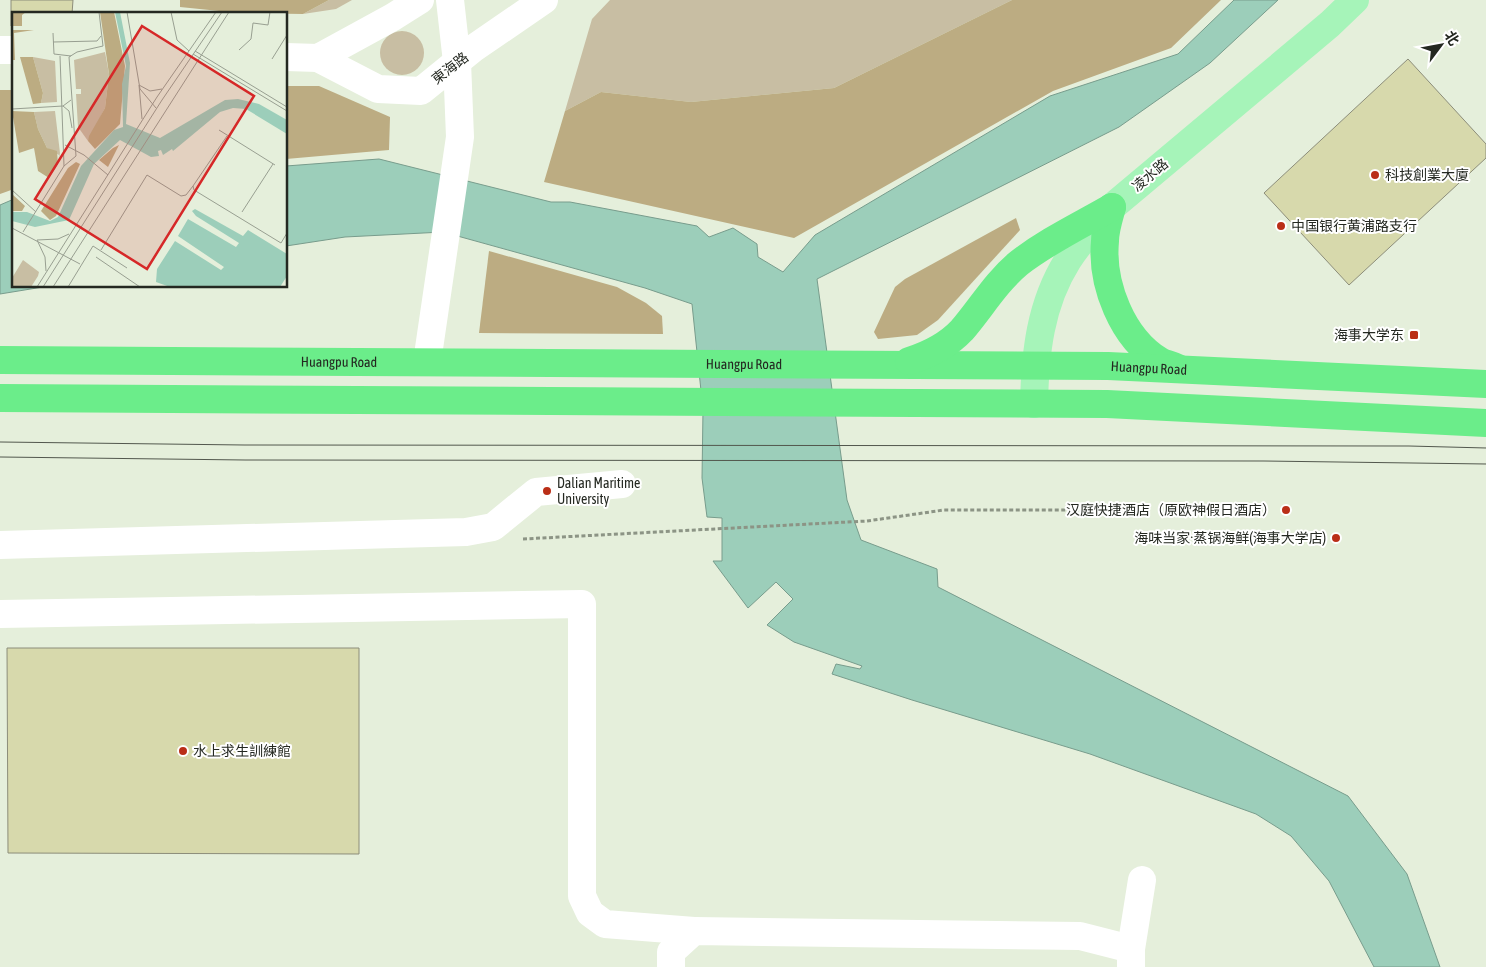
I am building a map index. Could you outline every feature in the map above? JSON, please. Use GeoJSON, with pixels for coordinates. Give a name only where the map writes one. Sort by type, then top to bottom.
{"type":"FeatureCollection","features":[{"type":"Feature","properties":{"kind":"highway"},"geometry":{"type":"LineString","coordinates":[[887,365],[921,357],[944,345],[961,331],[998,284],[1019,263],[1050,242],[1112,207]]}},
{"type":"Feature","properties":{"kind":"highway"},"geometry":{"type":"LineString","coordinates":[[1112,207],[1104,240],[1105,269],[1113,298],[1124,323],[1140,344],[1160,361],[1184,370]]}},
{"type":"Feature","properties":{"kind":"highway","name":"Huangpu Road"},"geometry":{"type":"LineString","coordinates":[[0,360],[1108,366],[1486,384]]}},
{"type":"Feature","properties":{"kind":"highway"},"geometry":{"type":"LineString","coordinates":[[0,398],[1107,404],[1486,422]]}},
{"type":"Feature","properties":{"kind":"main road","name":"凌水路"},"geometry":{"type":"LineString","coordinates":[[1034,404],[1034,365],[1040,328],[1050,297],[1067,262],[1088,234],[1112,207],[1330,24],[1355,0]]}},
{"type":"Feature","properties":{"kind":"street"},"geometry":{"type":"LineString","coordinates":[[288,57],[318,58],[393,18],[420,0]]}},
{"type":"Feature","properties":{"kind":"street"},"geometry":{"type":"LineString","coordinates":[[427,362],[460,137],[457,62],[450,0]]}},
{"type":"Feature","properties":{"kind":"street","name":"東海路"},"geometry":{"type":"LineString","coordinates":[[318,58],[378,89],[421,91],[457,62],[544,0]]}},
{"type":"Feature","properties":{"kind":"street"},"geometry":{"type":"LineString","coordinates":[[0,545],[466,532],[493,527],[536,492],[622,484]]}},
{"type":"Feature","properties":{"kind":"street"},"geometry":{"type":"LineString","coordinates":[[0,614],[582,604],[582,896],[590,913],[605,924],[694,932],[1080,936],[1131,958],[1142,880]]}},
{"type":"Feature","properties":{"kind":"street"},"geometry":{"type":"LineString","coordinates":[[671,967],[671,952],[694,932]]}},
{"type":"Feature","properties":{"kind":"path"},"geometry":{"type":"LineString","coordinates":[[493,527],[519,539],[867,521],[944,510],[1086,510]]}},
{"type":"Feature","properties":{"kind":"shaded area"},"geometry":{"type":"Polygon","coordinates":[[[180,0],[329,0],[303,14],[288,14],[288,12],[229,12],[180,7],[180,0]]]}},
{"type":"Feature","properties":{"kind":"shaded area"},"geometry":{"type":"Polygon","coordinates":[[[329,0],[352,0],[336,9],[303,14],[329,0]]]}},
{"type":"Feature","properties":{"kind":"shaded area"},"geometry":{"type":"Polygon","coordinates":[[[610,0],[1012,0],[834,88],[691,102],[601,92],[565,111],[592,19],[610,0]]]}},
{"type":"Feature","properties":{"kind":"shaded area"},"geometry":{"type":"Polygon","coordinates":[[[1012,0],[1221,0],[1171,48],[1053,91],[794,238],[544,182],[565,111],[601,92],[691,102],[834,88],[1012,0]]]}},
{"type":"Feature","properties":{"kind":"shaded area"},"geometry":{"type":"Polygon","coordinates":[[[1234,0],[1278,0],[1210,63],[1119,127],[817,279],[847,500],[861,540],[937,569],[938,587],[1348,796],[1407,874],[1440,967],[1374,967],[1329,881],[1291,836],[1256,814],[1090,754],[832,674],[836,664],[860,669],[862,666],[794,642],[767,625],[793,599],[776,582],[748,608],[713,561],[722,561],[722,518],[707,517],[702,478],[703,410],[692,304],[645,288],[443,232],[345,237],[288,246],[288,166],[379,159],[551,202],[570,202],[697,226],[709,237],[733,228],[757,244],[758,257],[783,272],[815,235],[1050,96],[1178,54],[1234,0]]]}},
{"type":"Feature","properties":{"kind":"shaded area"},"geometry":{"type":"Polygon","coordinates":[[[406,31],[418,37],[423,44],[423,62],[418,69],[411,74],[398,75],[390,72],[383,65],[380,49],[383,41],[390,34],[406,31]]]}},
{"type":"Feature","properties":{"kind":"shaded area"},"geometry":{"type":"Polygon","coordinates":[[[288,86],[319,86],[390,117],[389,150],[288,159],[288,86]]]}},
{"type":"Feature","properties":{"kind":"shaded area"},"geometry":{"type":"Polygon","coordinates":[[[0,90],[12,90],[12,190],[0,194],[0,90]]]}},
{"type":"Feature","properties":{"kind":"shaded area"},"geometry":{"type":"Polygon","coordinates":[[[12,200],[12,288],[37,288],[0,294],[0,205],[12,200]]]}},
{"type":"Feature","properties":{"kind":"shaded area"},"geometry":{"type":"Polygon","coordinates":[[[1016,218],[1020,230],[938,320],[917,335],[878,339],[874,332],[895,287],[905,279],[1016,218]]]}},
{"type":"Feature","properties":{"kind":"shaded area"},"geometry":{"type":"Polygon","coordinates":[[[489,251],[617,287],[646,303],[662,316],[663,334],[479,333],[489,251]]]}},
{"type":"Feature","properties":{"kind":"building"},"geometry":{"type":"Polygon","coordinates":[[[11,0],[73,0],[72,12],[12,12],[11,26],[11,0]]]}},
{"type":"Feature","properties":{"kind":"building","name":"科技創業大廈"},"geometry":{"type":"Polygon","coordinates":[[[1408,59],[1486,144],[1486,158],[1349,285],[1264,193],[1408,59]]]}},
{"type":"Feature","properties":{"kind":"building","name":"水上求生訓練館"},"geometry":{"type":"Polygon","coordinates":[[[7,648],[359,648],[359,854],[8,853],[7,648]]]}},
{"type":"Feature","properties":{"kind":"tram line"},"geometry":{"type":"LineString","coordinates":[[0,442],[244,445],[1409,446],[1486,448]]}},
{"type":"Feature","properties":{"kind":"tram line"},"geometry":{"type":"LineString","coordinates":[[0,457],[245,460],[1264,461],[1486,464]]}},
{"type":"Feature","properties":{"kind":"place","name":"科技創業大廈"},"geometry":{"type":"Point","coordinates":[1375,175]}},
{"type":"Feature","properties":{"kind":"place","name":"中国银行黄浦路支行"},"geometry":{"type":"Point","coordinates":[1281,226]}},
{"type":"Feature","properties":{"kind":"place","name":"海事大学东"},"geometry":{"type":"Point","coordinates":[1414,335]}},
{"type":"Feature","properties":{"kind":"place","name":"Dalian Maritime University"},"geometry":{"type":"Point","coordinates":[547,491]}},
{"type":"Feature","properties":{"kind":"place","name":"汉庭快捷酒店（原欧神假日酒店）"},"geometry":{"type":"Point","coordinates":[1286,510]}},
{"type":"Feature","properties":{"kind":"place","name":"海味当家·蒸锅海鲜(海事大学店)"},"geometry":{"type":"Point","coordinates":[1336,538]}},
{"type":"Feature","properties":{"kind":"place","name":"水上求生訓練館"},"geometry":{"type":"Point","coordinates":[183,751]}}]}
